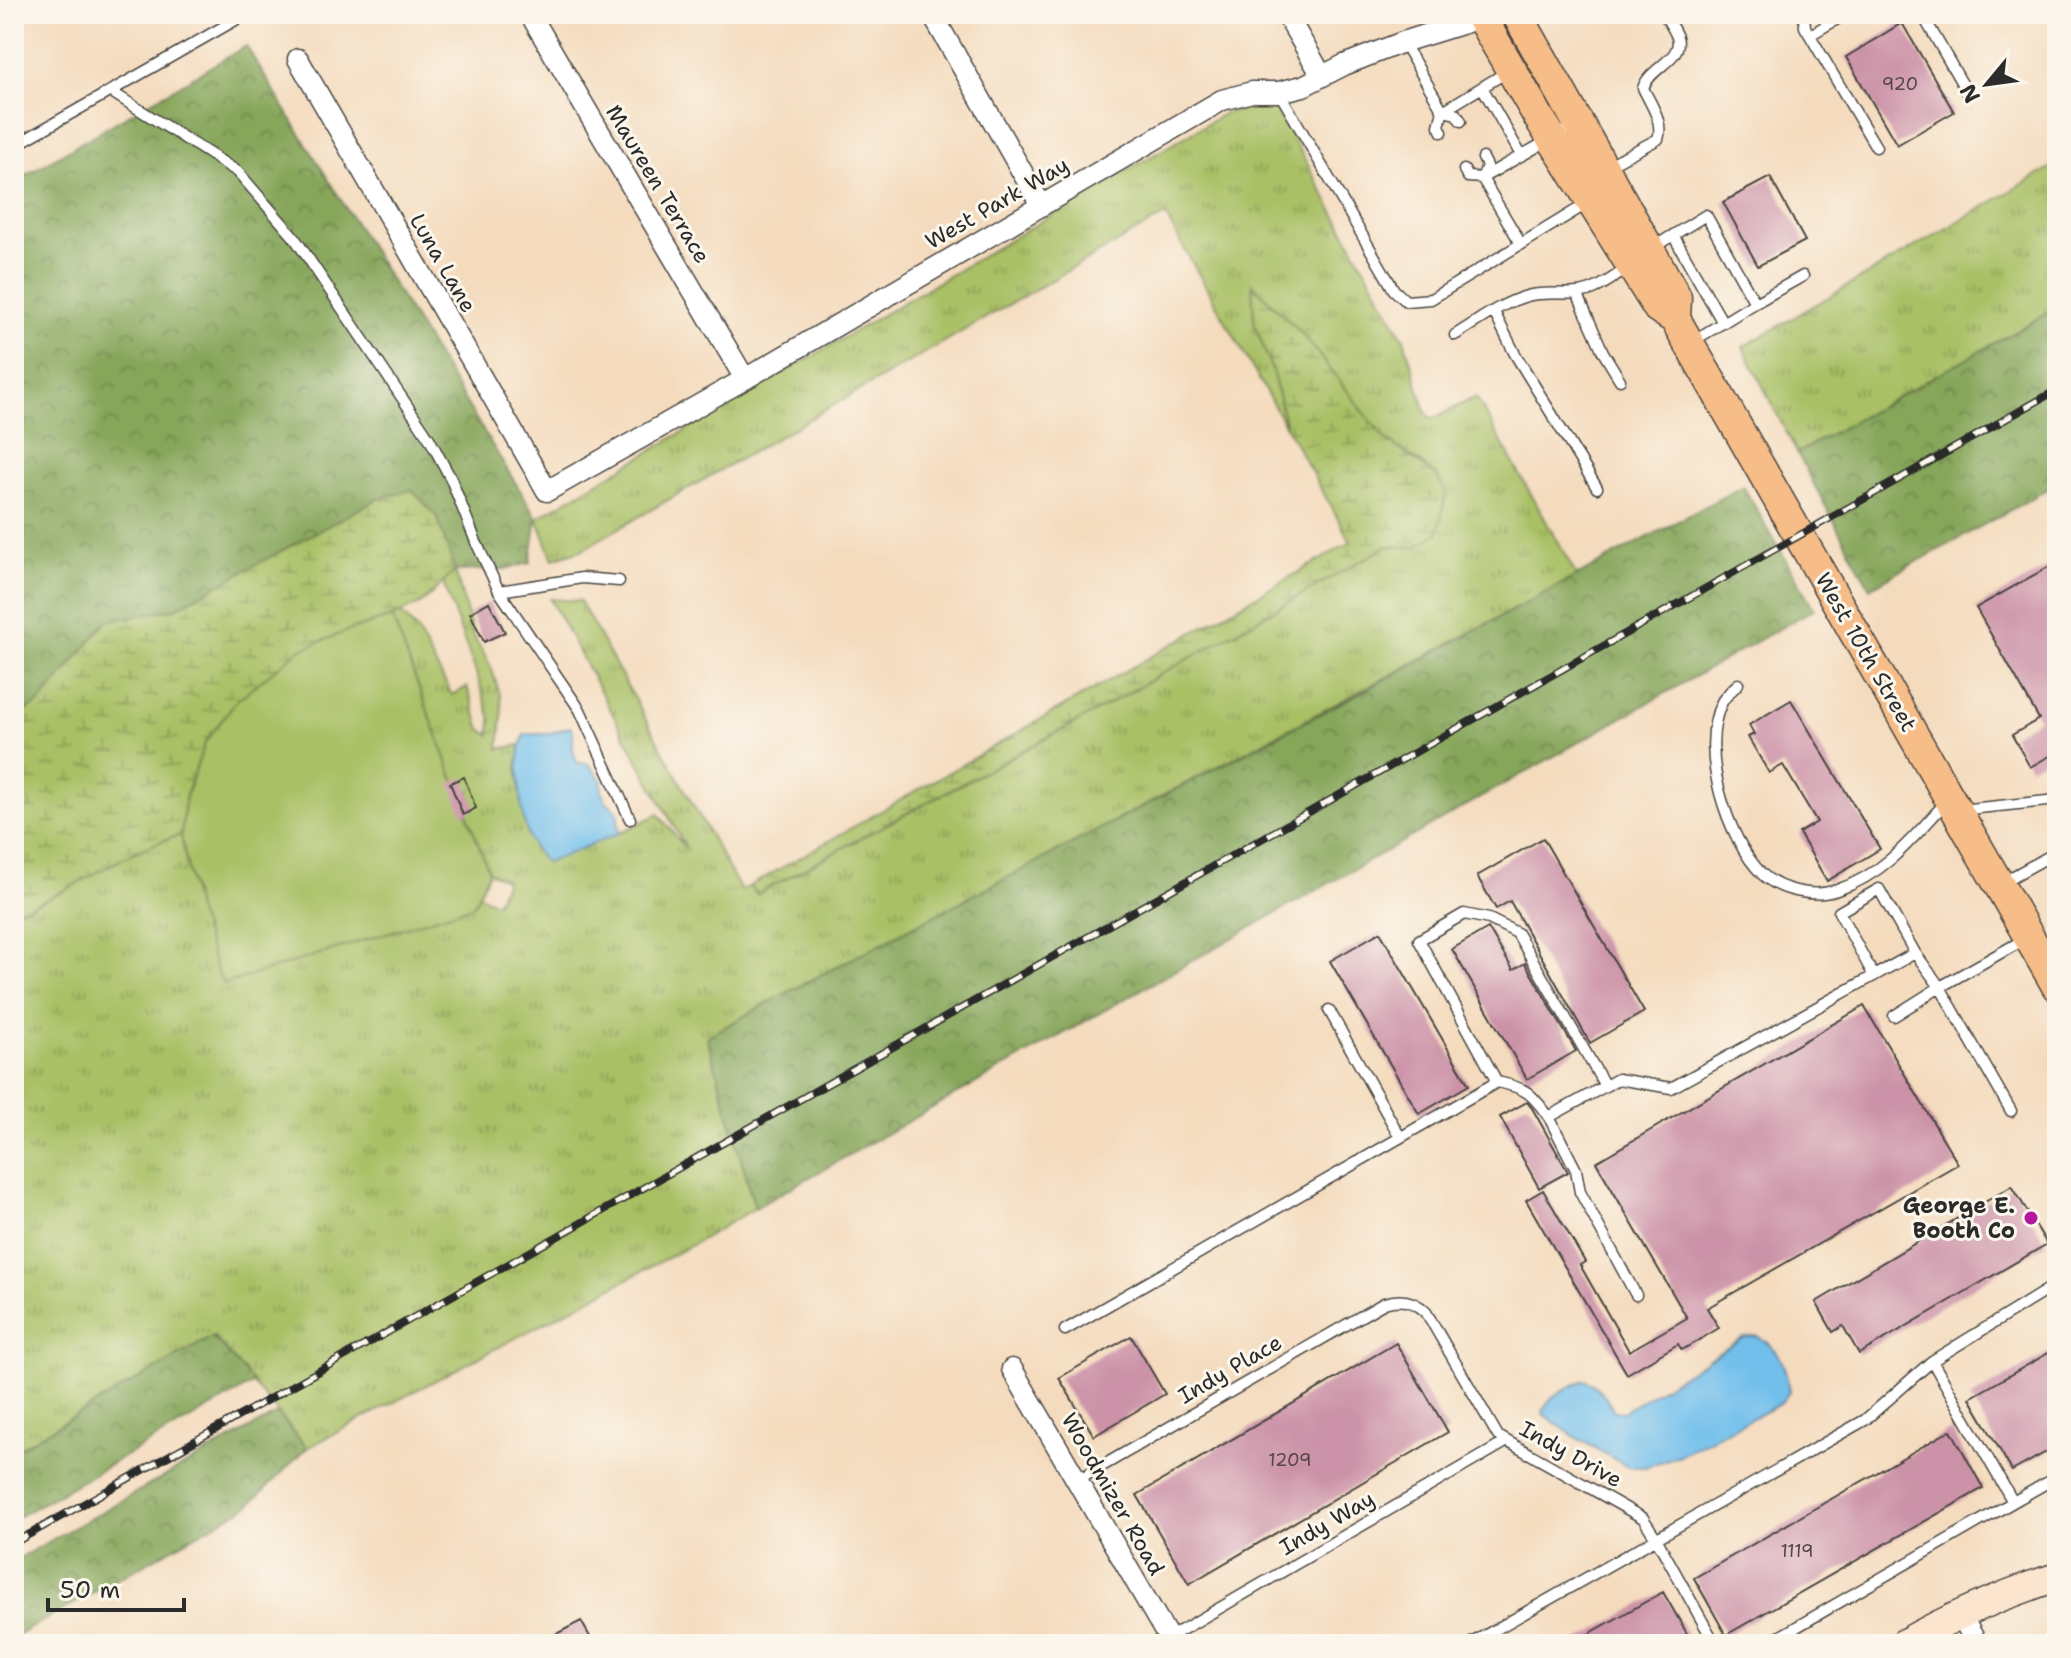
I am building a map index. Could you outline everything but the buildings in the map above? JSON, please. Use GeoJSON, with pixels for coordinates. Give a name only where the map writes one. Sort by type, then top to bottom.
{"type":"FeatureCollection","features":[{"type":"Feature","properties":{"kind":"main road","name":"West 10th Street"},"geometry":{"type":"LineString","coordinates":[[1517,14],[1676,297],[1682,331],[2057,986]]}},
{"type":"Feature","properties":{"kind":"main road","name":"West 10th Street"},"geometry":{"type":"LineString","coordinates":[[1485,15],[1511,70],[1591,201],[1651,250]]}},
{"type":"Feature","properties":{"kind":"main road"},"geometry":{"type":"LineString","coordinates":[[1903,1644],[1960,1614],[2057,1577]]}},
{"type":"Feature","properties":{"kind":"street","name":"Maureen Terrace"},"geometry":{"type":"LineString","coordinates":[[530,14],[745,379]]}},
{"type":"Feature","properties":{"kind":"street"},"geometry":{"type":"LineString","coordinates":[[932,14],[1041,205]]}},
{"type":"Feature","properties":{"kind":"street"},"geometry":{"type":"LineString","coordinates":[[1286,14],[1322,76]]}},
{"type":"Feature","properties":{"kind":"street","name":"West Park Way"},"geometry":{"type":"LineString","coordinates":[[547,491],[1222,100],[1252,92],[1279,92],[1303,86],[1403,42],[1485,15]]}},
{"type":"Feature","properties":{"kind":"street","name":"Luna Lane"},"geometry":{"type":"LineString","coordinates":[[298,59],[547,491]]}},
{"type":"Feature","properties":{"kind":"street","name":"Woodmizer Road"},"geometry":{"type":"LineString","coordinates":[[1012,1369],[1170,1641]]}},
{"type":"Feature","properties":{"kind":"street"},"geometry":{"type":"LineString","coordinates":[[1960,1614],[1977,1644]]}},
{"type":"Feature","properties":{"kind":"lane"},"geometry":{"type":"LineString","coordinates":[[14,146],[246,14]]}},
{"type":"Feature","properties":{"kind":"lane"},"geometry":{"type":"LineString","coordinates":[[1604,167],[1658,139],[1660,125],[1643,88],[1646,78],[1677,50],[1678,38],[1664,14]]}},
{"type":"Feature","properties":{"kind":"lane"},"geometry":{"type":"LineString","coordinates":[[1804,14],[1805,27],[1876,147]]}},
{"type":"Feature","properties":{"kind":"lane"},"geometry":{"type":"LineString","coordinates":[[1810,35],[1846,14]]}},
{"type":"Feature","properties":{"kind":"lane"},"geometry":{"type":"LineString","coordinates":[[1922,14],[1968,94]]}},
{"type":"Feature","properties":{"kind":"lane"},"geometry":{"type":"LineString","coordinates":[[1403,42],[1443,111],[1456,114],[1461,121]]}},
{"type":"Feature","properties":{"kind":"lane"},"geometry":{"type":"LineString","coordinates":[[1442,132],[1439,126],[1443,111],[1511,70]]}},
{"type":"Feature","properties":{"kind":"lane"},"geometry":{"type":"LineString","coordinates":[[1482,87],[1521,155]]}},
{"type":"Feature","properties":{"kind":"lane"},"geometry":{"type":"LineString","coordinates":[[110,91],[238,172],[294,237],[429,438],[451,479],[499,591],[580,710],[630,819]]}},
{"type":"Feature","properties":{"kind":"lane"},"geometry":{"type":"LineString","coordinates":[[1279,92],[1394,290],[1406,301],[1431,299],[1591,201]]}},
{"type":"Feature","properties":{"kind":"lane"},"geometry":{"type":"LineString","coordinates":[[1464,170],[1468,177],[1482,178],[1579,123]]}},
{"type":"Feature","properties":{"kind":"lane"},"geometry":{"type":"LineString","coordinates":[[1482,178],[1487,166],[1483,158]]}},
{"type":"Feature","properties":{"kind":"lane"},"geometry":{"type":"LineString","coordinates":[[1482,178],[1521,244]]}},
{"type":"Feature","properties":{"kind":"lane"},"geometry":{"type":"LineString","coordinates":[[1455,335],[1525,296],[1577,293],[1603,284],[1706,215],[1727,263],[1755,303]]}},
{"type":"Feature","properties":{"kind":"lane"},"geometry":{"type":"LineString","coordinates":[[1651,250],[1691,256],[1723,323]]}},
{"type":"Feature","properties":{"kind":"lane"},"geometry":{"type":"LineString","coordinates":[[1682,331],[1723,323],[1803,276]]}},
{"type":"Feature","properties":{"kind":"lane"},"geometry":{"type":"LineString","coordinates":[[1577,293],[1603,352],[1620,380]]}},
{"type":"Feature","properties":{"kind":"lane"},"geometry":{"type":"LineString","coordinates":[[1494,312],[1515,354],[1597,488]]}},
{"type":"Feature","properties":{"kind":"lane"},"geometry":{"type":"LineString","coordinates":[[499,591],[582,578],[619,581]]}},
{"type":"Feature","properties":{"kind":"lane"},"geometry":{"type":"LineString","coordinates":[[1738,684],[1722,702],[1713,736],[1714,770],[1728,819],[1748,858],[1765,877],[1787,888],[1809,894],[1836,891],[1864,878],[1886,865],[1954,804],[2057,800]]}},
{"type":"Feature","properties":{"kind":"lane"},"geometry":{"type":"LineString","coordinates":[[1999,884],[2057,852]]}},
{"type":"Feature","properties":{"kind":"lane"},"geometry":{"type":"LineString","coordinates":[[1874,976],[1839,912],[1879,889],[2011,1111]]}},
{"type":"Feature","properties":{"kind":"lane"},"geometry":{"type":"LineString","coordinates":[[1497,1082],[1419,940],[1464,914],[1489,919],[1517,933],[1605,1086]]}},
{"type":"Feature","properties":{"kind":"lane"},"geometry":{"type":"LineString","coordinates":[[1894,1016],[2028,937]]}},
{"type":"Feature","properties":{"kind":"lane"},"geometry":{"type":"LineString","coordinates":[[1549,1117],[1618,1079],[1671,1088],[1915,953]]}},
{"type":"Feature","properties":{"kind":"lane"},"geometry":{"type":"LineString","coordinates":[[1329,1010],[1400,1137]]}},
{"type":"Feature","properties":{"kind":"lane"},"geometry":{"type":"LineString","coordinates":[[1065,1330],[1497,1082],[1517,1086],[1532,1095],[1549,1117],[1576,1170],[1580,1192],[1636,1295]]}},
{"type":"Feature","properties":{"kind":"lane"},"geometry":{"type":"LineString","coordinates":[[1470,1644],[1865,1420],[1932,1361],[2057,1284]]}},
{"type":"Feature","properties":{"kind":"lane","name":"Indy Drive"},"geometry":{"type":"LineString","coordinates":[[1405,1300],[1426,1312],[1494,1432],[1506,1442],[1635,1512],[1647,1523],[1715,1644]]}},
{"type":"Feature","properties":{"kind":"lane","name":"Indy Place"},"geometry":{"type":"LineString","coordinates":[[1078,1480],[1384,1303],[1405,1300]]}},
{"type":"Feature","properties":{"kind":"lane"},"geometry":{"type":"LineString","coordinates":[[1932,1361],[2013,1502]]}},
{"type":"Feature","properties":{"kind":"lane","name":"Indy Way"},"geometry":{"type":"LineString","coordinates":[[1170,1641],[1506,1442]]}},
{"type":"Feature","properties":{"kind":"lane"},"geometry":{"type":"LineString","coordinates":[[1767,1644],[2057,1477]]}},
{"type":"Feature","properties":{"kind":"green space"},"geometry":{"type":"Polygon","coordinates":[[[246,46],[537,518],[530,563],[504,569],[455,571],[437,517],[376,500],[174,609],[107,621],[40,703],[14,718],[14,182],[246,46]]]}},
{"type":"Feature","properties":{"kind":"green space"},"geometry":{"type":"Polygon","coordinates":[[[1270,101],[1404,339],[1426,413],[1432,419],[1476,397],[1577,576],[707,1037],[755,1208],[690,1246],[307,1448],[213,1336],[14,1451],[14,911],[56,894],[138,851],[181,835],[194,900],[224,984],[472,906],[479,895],[496,903],[506,880],[489,872],[392,617],[401,613],[416,629],[452,695],[467,687],[481,729],[490,735],[491,719],[443,583],[455,571],[473,635],[491,667],[501,698],[499,749],[520,745],[517,769],[520,789],[611,837],[658,814],[687,850],[550,599],[580,601],[741,891],[750,886],[757,894],[1075,723],[1387,546],[1416,547],[1438,533],[1442,512],[1422,464],[1384,438],[1304,336],[1253,285],[1254,322],[1273,373],[1286,427],[1165,215],[581,550],[553,559],[537,518],[1227,112],[1270,101]]]}},
{"type":"Feature","properties":{"kind":"green space"},"geometry":{"type":"Polygon","coordinates":[[[2057,164],[2057,308],[1797,453],[1743,347],[2057,164]]]}},
{"type":"Feature","properties":{"kind":"green space"},"geometry":{"type":"Polygon","coordinates":[[[1252,284],[1304,336],[1384,438],[1437,476],[1446,492],[1438,533],[1416,547],[1387,546],[1087,716],[757,894],[750,886],[1351,542],[1286,427],[1273,373],[1254,322],[1252,284]]]}},
{"type":"Feature","properties":{"kind":"green space"},"geometry":{"type":"Polygon","coordinates":[[[2057,308],[2057,484],[1870,588],[1797,453],[2057,308]]]}},
{"type":"Feature","properties":{"kind":"green space"},"geometry":{"type":"Polygon","coordinates":[[[1743,486],[1814,609],[755,1208],[707,1037],[1352,697],[1743,486]]]}},
{"type":"Feature","properties":{"kind":"green space"},"geometry":{"type":"Polygon","coordinates":[[[412,490],[437,517],[455,571],[422,603],[392,617],[347,631],[236,701],[205,743],[186,796],[181,835],[138,851],[56,894],[14,911],[14,718],[40,703],[107,621],[174,609],[376,500],[412,490]]]}},
{"type":"Feature","properties":{"kind":"green space"},"geometry":{"type":"Polygon","coordinates":[[[392,617],[489,872],[473,906],[224,984],[217,972],[195,904],[181,835],[186,796],[205,743],[236,701],[299,650],[392,617]]]}},
{"type":"Feature","properties":{"kind":"green space"},"geometry":{"type":"Polygon","coordinates":[[[213,1336],[254,1383],[14,1519],[14,1451],[213,1336]]]}},
{"type":"Feature","properties":{"kind":"green space"},"geometry":{"type":"Polygon","coordinates":[[[278,1413],[307,1448],[248,1506],[14,1637],[14,1561],[278,1413]]]}},
{"type":"Feature","properties":{"kind":"water"},"geometry":{"type":"Polygon","coordinates":[[[570,727],[577,763],[589,764],[602,781],[605,798],[617,810],[619,833],[546,863],[533,847],[526,829],[519,754],[525,734],[547,734],[570,727]]]}},
{"type":"Feature","properties":{"kind":"water"},"geometry":{"type":"Polygon","coordinates":[[[1758,1336],[1781,1360],[1789,1392],[1780,1404],[1680,1455],[1645,1467],[1628,1467],[1572,1435],[1543,1414],[1553,1397],[1584,1380],[1598,1389],[1614,1411],[1623,1412],[1743,1338],[1758,1336]]]}},
{"type":"Feature","properties":{"kind":"railway"},"geometry":{"type":"LineString","coordinates":[[14,1543],[2057,390]]}},
{"type":"Feature","properties":{"kind":"place","name":"George E. Booth Co"},"geometry":{"type":"Point","coordinates":[2031,1218]}}]}
